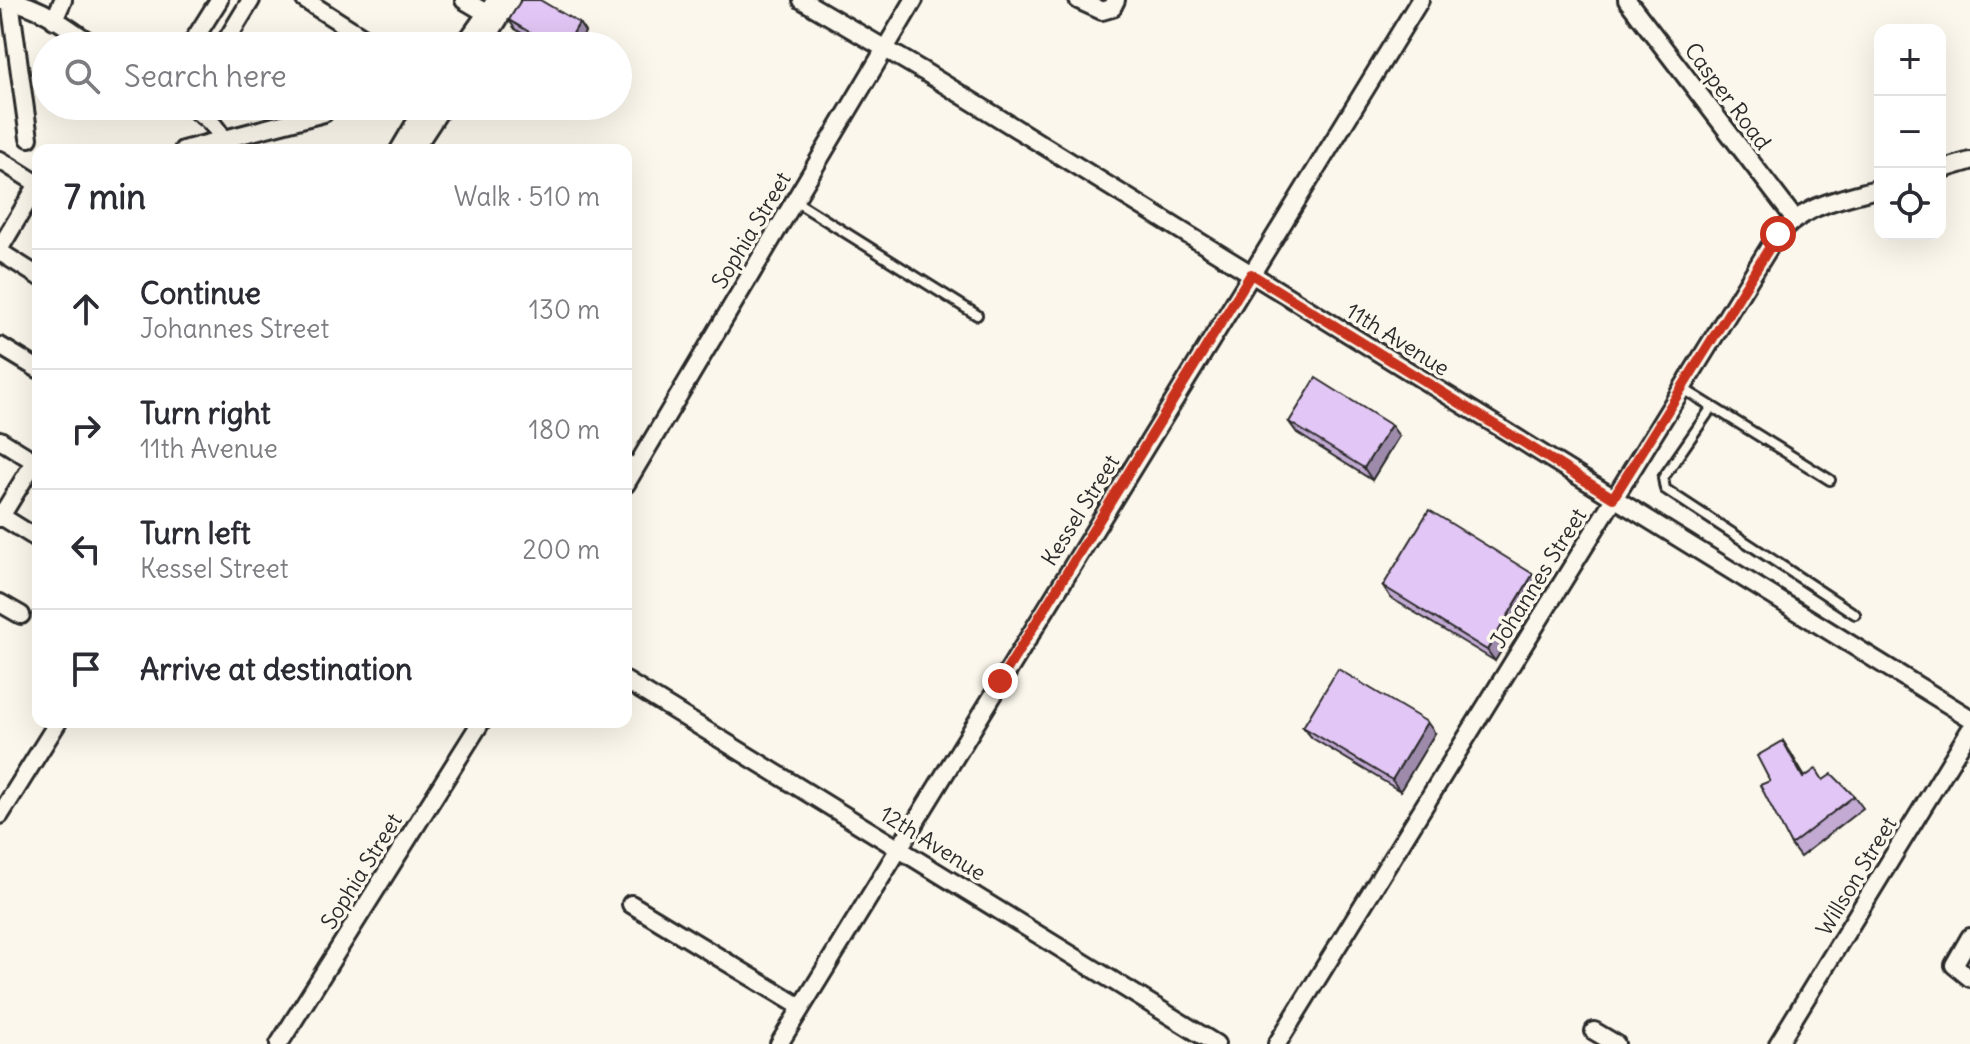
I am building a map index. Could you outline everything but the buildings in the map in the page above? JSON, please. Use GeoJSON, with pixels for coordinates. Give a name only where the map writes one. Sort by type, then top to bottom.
{"type":"FeatureCollection","features":[{"type":"Feature","properties":{"kind":"street"},"geometry":{"type":"LineString","coordinates":[[54,20],[63,0]]}},
{"type":"Feature","properties":{"kind":"street"},"geometry":{"type":"LineString","coordinates":[[199,32],[219,0]]}},
{"type":"Feature","properties":{"kind":"street"},"geometry":{"type":"LineString","coordinates":[[232,32],[251,0]]}},
{"type":"Feature","properties":{"kind":"street"},"geometry":{"type":"LineString","coordinates":[[305,0],[359,32]]}},
{"type":"Feature","properties":{"kind":"street"},"geometry":{"type":"LineString","coordinates":[[464,0],[491,6],[473,32]]}},
{"type":"Feature","properties":{"kind":"street"},"geometry":{"type":"LineString","coordinates":[[491,32],[511,0]]}},
{"type":"Feature","properties":{"kind":"street","name":"11th Avenue"},"geometry":{"type":"LineString","coordinates":[[802,0],[923,71],[1970,718]]}},
{"type":"Feature","properties":{"kind":"street","name":"Sophia Street"},"geometry":{"type":"LineString","coordinates":[[632,462],[914,0]]}},
{"type":"Feature","properties":{"kind":"street"},"geometry":{"type":"LineString","coordinates":[[1078,0],[1102,11],[1112,8],[1116,0]]}},
{"type":"Feature","properties":{"kind":"street","name":"Kessel Street"},"geometry":{"type":"LineString","coordinates":[[779,1044],[1420,0]]}},
{"type":"Feature","properties":{"kind":"street","name":"Casper Road"},"geometry":{"type":"LineString","coordinates":[[1627,0],[1794,218]]}},
{"type":"Feature","properties":{"kind":"street"},"geometry":{"type":"LineString","coordinates":[[0,1],[10,1],[54,20],[73,32]]}},
{"type":"Feature","properties":{"kind":"street"},"geometry":{"type":"LineString","coordinates":[[10,1],[29,138]]}},
{"type":"Feature","properties":{"kind":"street"},"geometry":{"type":"LineString","coordinates":[[343,23],[356,32]]}},
{"type":"Feature","properties":{"kind":"street"},"geometry":{"type":"LineString","coordinates":[[209,120],[223,144]]}},
{"type":"Feature","properties":{"kind":"street"},"geometry":{"type":"LineString","coordinates":[[234,144],[304,120]]}},
{"type":"Feature","properties":{"kind":"street"},"geometry":{"type":"LineString","coordinates":[[403,144],[417,120]]}},
{"type":"Feature","properties":{"kind":"street"},"geometry":{"type":"LineString","coordinates":[[418,144],[434,120]]}},
{"type":"Feature","properties":{"kind":"street"},"geometry":{"type":"LineString","coordinates":[[0,160],[32,180]]}},
{"type":"Feature","properties":{"kind":"street"},"geometry":{"type":"LineString","coordinates":[[1946,168],[1970,161]]}},
{"type":"Feature","properties":{"kind":"street","name":"Johannes Street"},"geometry":{"type":"LineString","coordinates":[[1277,1044],[1772,243],[1794,218],[1817,206],[1874,190]]}},
{"type":"Feature","properties":{"kind":"street"},"geometry":{"type":"LineString","coordinates":[[32,194],[0,250],[32,272]]}},
{"type":"Feature","properties":{"kind":"street"},"geometry":{"type":"LineString","coordinates":[[0,346],[32,365]]}},
{"type":"Feature","properties":{"kind":"street"},"geometry":{"type":"LineString","coordinates":[[0,440],[32,456]]}},
{"type":"Feature","properties":{"kind":"street"},"geometry":{"type":"LineString","coordinates":[[32,465],[1,517],[32,535]]}},
{"type":"Feature","properties":{"kind":"street"},"geometry":{"type":"LineString","coordinates":[[0,603],[21,615]]}},
{"type":"Feature","properties":{"kind":"street","name":"12th Avenue"},"geometry":{"type":"LineString","coordinates":[[632,685],[1216,1044]]}},
{"type":"Feature","properties":{"kind":"street"},"geometry":{"type":"LineString","coordinates":[[0,815],[54,728]]}},
{"type":"Feature","properties":{"kind":"street","name":"Sophia Street"},"geometry":{"type":"LineString","coordinates":[[279,1044],[477,728]]}},
{"type":"Feature","properties":{"kind":"street","name":"Willson Street"},"geometry":{"type":"LineString","coordinates":[[1778,1044],[1970,730]]}},
{"type":"Feature","properties":{"kind":"street"},"geometry":{"type":"LineString","coordinates":[[631,904],[801,1007]]}},
{"type":"Feature","properties":{"kind":"street"},"geometry":{"type":"LineString","coordinates":[[1970,937],[1954,965],[1970,978]]}},
{"type":"Feature","properties":{"kind":"street"},"geometry":{"type":"LineString","coordinates":[[1594,1031],[1616,1044]]}},
{"type":"Feature","properties":{"kind":"lane"},"geometry":{"type":"LineString","coordinates":[[794,200],[977,315]]}},
{"type":"Feature","properties":{"kind":"lane"},"geometry":{"type":"LineString","coordinates":[[1681,388],[1830,480]]}},
{"type":"Feature","properties":{"kind":"lane"},"geometry":{"type":"LineString","coordinates":[[1712,407],[1663,478],[1665,489],[1855,614]]}},
{"type":"Feature","properties":{"kind":"route"},"geometry":{"type":"LineString","coordinates":[[1000,681],[1251,274],[1613,498],[1778,234]]}}]}
